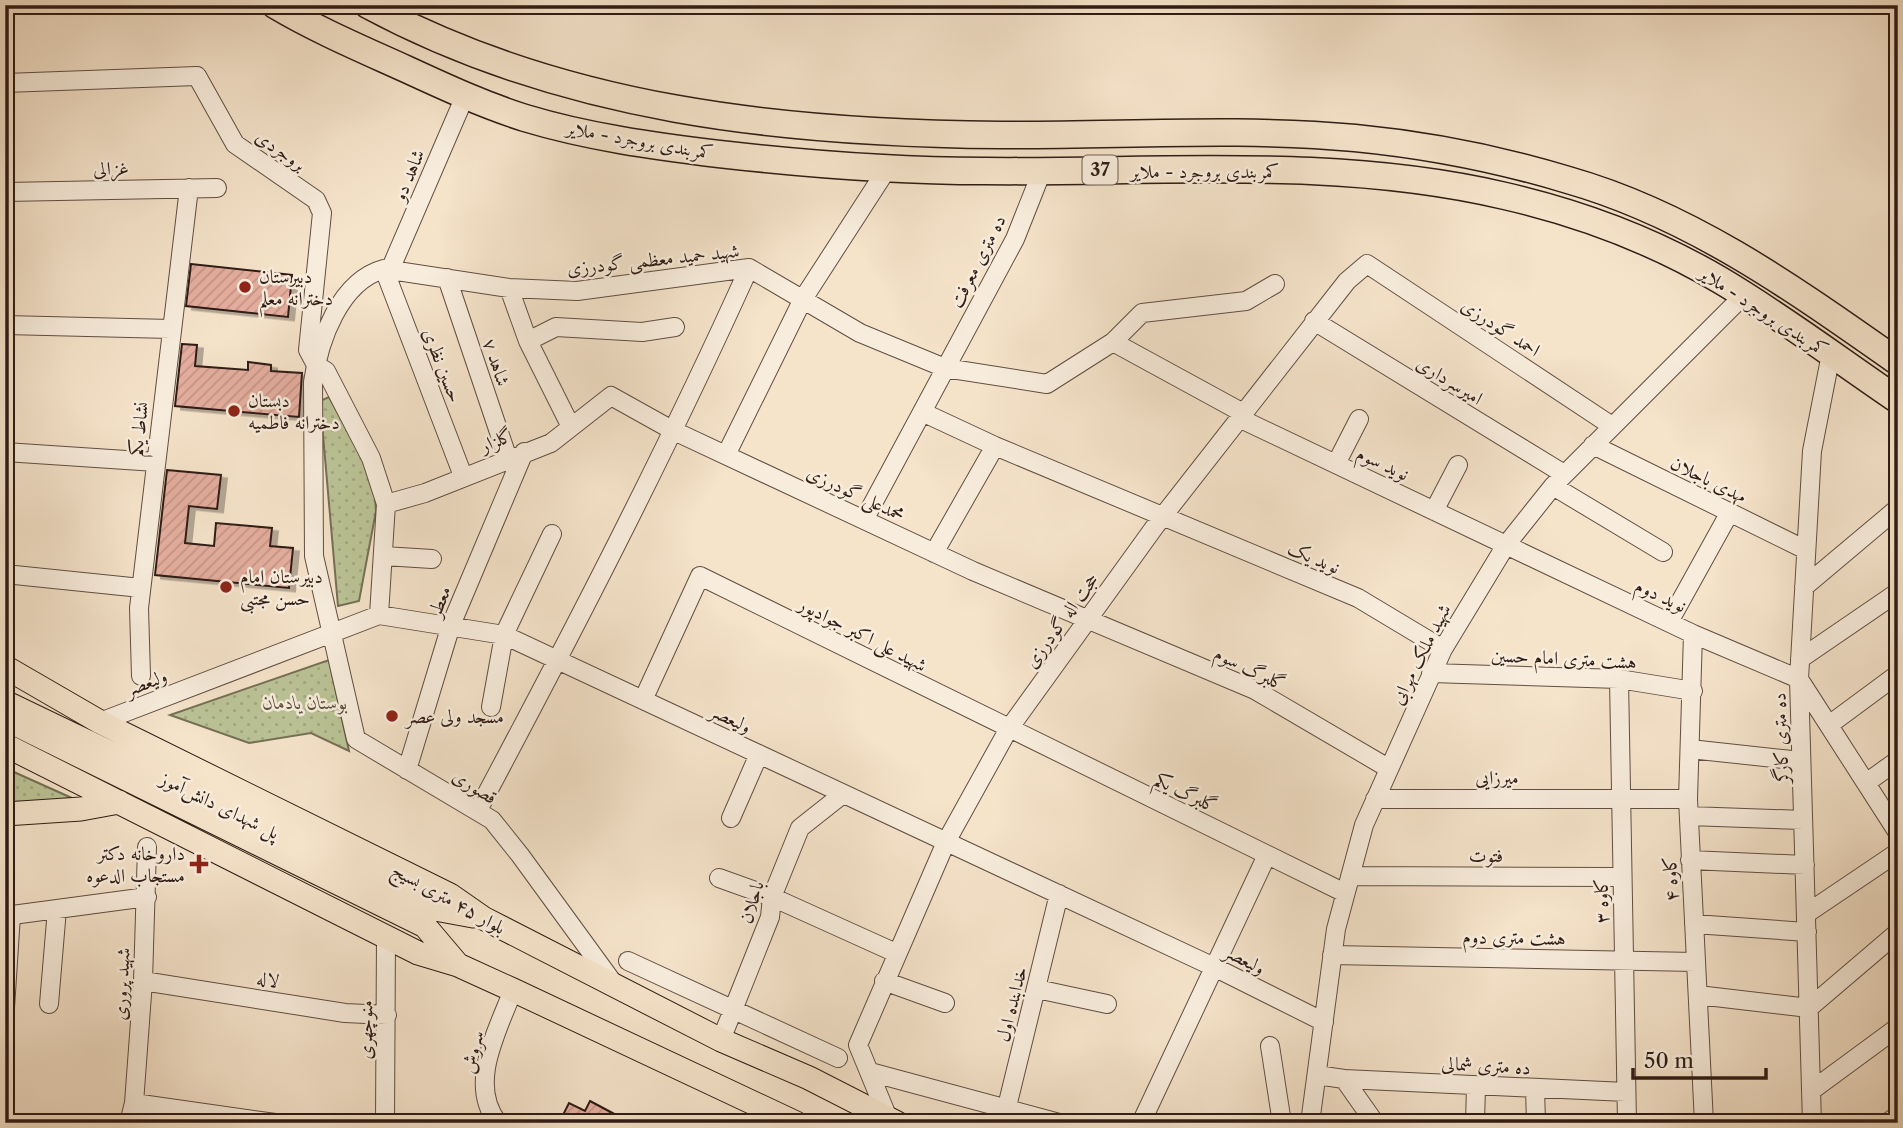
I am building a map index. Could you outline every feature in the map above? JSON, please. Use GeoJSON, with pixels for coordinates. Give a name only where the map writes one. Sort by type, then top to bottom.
{"type":"FeatureCollection","features":[{"type":"Feature","properties":{"kind":"highway","name":"کمربندی بروجرد - ملایر"},"geometry":{"type":"LineString","coordinates":[[275,5],[330,35],[465,96],[526,118],[631,143],[768,160],[887,169],[1306,172],[1442,183],[1518,199],[1604,226],[1653,246],[1744,295],[1898,400]]}},
{"type":"Feature","properties":{"kind":"highway","name":"کمربندی بروجرد - ملایر"},"geometry":{"type":"LineString","coordinates":[[368,5],[427,35],[494,64],[564,85],[747,120],[920,134],[1186,133],[1352,138],[1411,145],[1510,164],[1603,190],[1706,236],[1769,274],[1898,362]]}},
{"type":"Feature","properties":{"kind":"highway"},"geometry":{"type":"LineString","coordinates":[[394,5],[427,35]]}},
{"type":"Feature","properties":{"kind":"main road","name":"بلوار ۴۵ متری بسیج"},"geometry":{"type":"LineString","coordinates":[[5,667],[100,722],[450,895],[484,918],[721,1040],[809,1078],[892,1121]]}},
{"type":"Feature","properties":{"kind":"main road","name":"پل شهدای دانش‌آموز"},"geometry":{"type":"LineString","coordinates":[[5,702],[430,917]]}},
{"type":"Feature","properties":{"kind":"main road","name":"پل شهدای دانش‌آموز"},"geometry":{"type":"LineString","coordinates":[[5,719],[430,917]]}},
{"type":"Feature","properties":{"kind":"main road"},"geometry":{"type":"LineString","coordinates":[[5,745],[418,953],[458,965],[796,1123]]}},
{"type":"Feature","properties":{"kind":"main road"},"geometry":{"type":"LineString","coordinates":[[5,814],[81,809],[120,802]]}},
{"type":"Feature","properties":{"kind":"main road"},"geometry":{"type":"LineString","coordinates":[[430,917],[484,918]]}},
{"type":"Feature","properties":{"kind":"main road"},"geometry":{"type":"LineString","coordinates":[[430,917],[458,965]]}},
{"type":"Feature","properties":{"kind":"street","name":"بروجردی"},"geometry":{"type":"LineString","coordinates":[[5,83],[197,76],[235,144],[316,200],[322,213],[308,350],[316,365]]}},
{"type":"Feature","properties":{"kind":"street","name":"شاهد دو"},"geometry":{"type":"LineString","coordinates":[[387,269],[465,96]]}},
{"type":"Feature","properties":{"kind":"street"},"geometry":{"type":"LineString","coordinates":[[726,455],[803,299],[887,169]]}},
{"type":"Feature","properties":{"kind":"street","name":"ده متری معرفت"},"geometry":{"type":"LineString","coordinates":[[864,520],[1015,239],[1042,171]]}},
{"type":"Feature","properties":{"kind":"street","name":"نشاط یکم"},"geometry":{"type":"LineString","coordinates":[[141,676],[141,587],[189,188]]}},
{"type":"Feature","properties":{"kind":"street","name":"غزالی"},"geometry":{"type":"LineString","coordinates":[[5,192],[217,188]]}},
{"type":"Feature","properties":{"kind":"street","name":"حجت اله گودرزی"},"geometry":{"type":"LineString","coordinates":[[858,1045],[946,842],[1008,730],[1163,517],[1314,321],[1347,281],[1367,264]]}},
{"type":"Feature","properties":{"kind":"street","name":"احمد گودرزی"},"geometry":{"type":"LineString","coordinates":[[1367,264],[1612,426]]}},
{"type":"Feature","properties":{"kind":"street"},"geometry":{"type":"LineString","coordinates":[[478,810],[558,662],[748,268]]}},
{"type":"Feature","properties":{"kind":"street","name":"شهید حمید معظمی گودرزی"},"geometry":{"type":"LineString","coordinates":[[387,269],[509,288],[577,291],[748,268],[860,333],[945,368],[1047,384],[1113,342],[1142,313],[1246,300],[1275,284]]}},
{"type":"Feature","properties":{"kind":"street"},"geometry":{"type":"LineString","coordinates":[[332,632],[314,556],[313,382],[316,365],[346,292],[368,273],[387,269]]}},
{"type":"Feature","properties":{"kind":"street","name":"حسین نظری"},"geometry":{"type":"LineString","coordinates":[[387,269],[463,476]]}},
{"type":"Feature","properties":{"kind":"street","name":"شاهد ۷"},"geometry":{"type":"LineString","coordinates":[[447,278],[516,455]]}},
{"type":"Feature","properties":{"kind":"street"},"geometry":{"type":"LineString","coordinates":[[509,288],[528,341],[570,425]]}},
{"type":"Feature","properties":{"kind":"street","name":"شهید ملک مهرابی"},"geometry":{"type":"LineString","coordinates":[[1310,1119],[1332,955],[1364,825],[1443,649],[1506,545],[1559,480],[1744,295]]}},
{"type":"Feature","properties":{"kind":"street","name":"امیرسرداری"},"geometry":{"type":"LineString","coordinates":[[1314,321],[1559,480],[1663,552]]}},
{"type":"Feature","properties":{"kind":"street"},"geometry":{"type":"LineString","coordinates":[[5,325],[171,329]]}},
{"type":"Feature","properties":{"kind":"street"},"geometry":{"type":"LineString","coordinates":[[528,341],[556,327],[642,332],[675,327]]}},
{"type":"Feature","properties":{"kind":"street","name":"نوید سوم"},"geometry":{"type":"LineString","coordinates":[[1113,342],[1243,416],[1336,464],[1506,545]]}},
{"type":"Feature","properties":{"kind":"street","name":"ده متری کارگر"},"geometry":{"type":"LineString","coordinates":[[1812,1123],[1799,679],[1812,451],[1831,354]]}},
{"type":"Feature","properties":{"kind":"street"},"geometry":{"type":"LineString","coordinates":[[316,365],[326,371],[371,458],[386,504],[379,615]]}},
{"type":"Feature","properties":{"kind":"street","name":"محمدعلی گودرزی"},"geometry":{"type":"LineString","coordinates":[[611,396],[672,430],[934,553],[1087,620]]}},
{"type":"Feature","properties":{"kind":"street","name":"گلزار"},"geometry":{"type":"LineString","coordinates":[[386,504],[425,493],[551,443],[570,425],[611,396]]}},
{"type":"Feature","properties":{"kind":"street"},"geometry":{"type":"LineString","coordinates":[[922,412],[995,446],[934,553]]}},
{"type":"Feature","properties":{"kind":"street"},"geometry":{"type":"LineString","coordinates":[[1336,464],[1359,419]]}},
{"type":"Feature","properties":{"kind":"street","name":"مهدی باجلان"},"geometry":{"type":"LineString","coordinates":[[1592,445],[1806,550]]}},
{"type":"Feature","properties":{"kind":"street","name":"نوید یک"},"geometry":{"type":"LineString","coordinates":[[995,446],[1358,598],[1443,649]]}},
{"type":"Feature","properties":{"kind":"street"},"geometry":{"type":"LineString","coordinates":[[5,452],[156,462]]}},
{"type":"Feature","properties":{"kind":"street","name":"معطر"},"geometry":{"type":"LineString","coordinates":[[407,770],[451,625],[516,455]]}},
{"type":"Feature","properties":{"kind":"street"},"geometry":{"type":"LineString","coordinates":[[1434,511],[1458,466]]}},
{"type":"Feature","properties":{"kind":"street"},"geometry":{"type":"LineString","coordinates":[[1804,587],[1898,508]]}},
{"type":"Feature","properties":{"kind":"street"},"geometry":{"type":"LineString","coordinates":[[1669,622],[1730,512]]}},
{"type":"Feature","properties":{"kind":"street"},"geometry":{"type":"LineString","coordinates":[[491,706],[504,635],[552,534]]}},
{"type":"Feature","properties":{"kind":"street","name":"نوید دوم"},"geometry":{"type":"LineString","coordinates":[[1506,545],[1693,634],[1799,679]]}},
{"type":"Feature","properties":{"kind":"street"},"geometry":{"type":"LineString","coordinates":[[384,556],[432,559]]}},
{"type":"Feature","properties":{"kind":"street"},"geometry":{"type":"LineString","coordinates":[[5,574],[141,587]]}},
{"type":"Feature","properties":{"kind":"street","name":"شهید علی اکبر جوادپور"},"geometry":{"type":"LineString","coordinates":[[643,700],[700,576],[1008,730]]}},
{"type":"Feature","properties":{"kind":"street"},"geometry":{"type":"LineString","coordinates":[[1800,660],[1898,592]]}},
{"type":"Feature","properties":{"kind":"street","name":"ولیعصر"},"geometry":{"type":"LineString","coordinates":[[100,722],[379,615],[504,635],[1214,967],[1324,1022]]}},
{"type":"Feature","properties":{"kind":"street","name":"گلبرگ سوم"},"geometry":{"type":"LineString","coordinates":[[1087,620],[1255,690],[1388,768]]}},
{"type":"Feature","properties":{"kind":"street","name":"قصوری"},"geometry":{"type":"LineString","coordinates":[[332,632],[356,739],[492,820],[614,984]]}},
{"type":"Feature","properties":{"kind":"street","name":"کاوه ۴"},"geometry":{"type":"LineString","coordinates":[[1693,634],[1688,808],[1704,1123]]}},
{"type":"Feature","properties":{"kind":"street","name":"هشت متری امام حسین"},"geometry":{"type":"LineString","coordinates":[[1432,673],[1619,679],[1693,691]]}},
{"type":"Feature","properties":{"kind":"street"},"geometry":{"type":"LineString","coordinates":[[1829,725],[1898,674]]}},
{"type":"Feature","properties":{"kind":"street","name":"کاوه ۳"},"geometry":{"type":"LineString","coordinates":[[1619,679],[1627,1123]]}},
{"type":"Feature","properties":{"kind":"street"},"geometry":{"type":"LineString","coordinates":[[1799,679],[1898,832]]}},
{"type":"Feature","properties":{"kind":"street","name":"گلبرگ یکم"},"geometry":{"type":"LineString","coordinates":[[1008,730],[1266,855],[1348,884]]}},
{"type":"Feature","properties":{"kind":"street"},"geometry":{"type":"LineString","coordinates":[[1690,750],[1801,761]]}},
{"type":"Feature","properties":{"kind":"street"},"geometry":{"type":"LineString","coordinates":[[732,818],[759,754]]}},
{"type":"Feature","properties":{"kind":"street"},"geometry":{"type":"LineString","coordinates":[[1866,783],[1898,760]]}},
{"type":"Feature","properties":{"kind":"street","name":"باجلان"},"geometry":{"type":"LineString","coordinates":[[721,1040],[770,917],[772,897],[800,828],[843,794]]}},
{"type":"Feature","properties":{"kind":"street","name":"میرزایی"},"geometry":{"type":"LineString","coordinates":[[1375,799],[1620,798],[1803,820]]}},
{"type":"Feature","properties":{"kind":"street","name":"شهید پروری"},"geometry":{"type":"LineString","coordinates":[[129,1123],[134,1103],[143,981],[147,847]]}},
{"type":"Feature","properties":{"kind":"street"},"geometry":{"type":"LineString","coordinates":[[1694,924],[1806,923],[1898,852]]}},
{"type":"Feature","properties":{"kind":"street"},"geometry":{"type":"LineString","coordinates":[[1141,1123],[1266,855]]}},
{"type":"Feature","properties":{"kind":"street"},"geometry":{"type":"LineString","coordinates":[[1690,860],[1805,865]]}},
{"type":"Feature","properties":{"kind":"street","name":"فتوت"},"geometry":{"type":"LineString","coordinates":[[1348,884],[1621,877]]}},
{"type":"Feature","properties":{"kind":"street"},"geometry":{"type":"LineString","coordinates":[[719,878],[772,897],[896,953]]}},
{"type":"Feature","properties":{"kind":"street","name":"خدابنده اول"},"geometry":{"type":"LineString","coordinates":[[1005,1116],[1059,894]]}},
{"type":"Feature","properties":{"kind":"street"},"geometry":{"type":"LineString","coordinates":[[5,1008],[8,916],[147,897]]}},
{"type":"Feature","properties":{"kind":"street"},"geometry":{"type":"LineString","coordinates":[[49,1004],[57,909]]}},
{"type":"Feature","properties":{"kind":"street"},"geometry":{"type":"LineString","coordinates":[[1698,995],[1809,1008],[1898,932]]}},
{"type":"Feature","properties":{"kind":"street","name":"منوچهری"},"geometry":{"type":"LineString","coordinates":[[385,1123],[386,937]]}},
{"type":"Feature","properties":{"kind":"street","name":"هشت متری دوم"},"geometry":{"type":"LineString","coordinates":[[1332,955],[1696,962]]}},
{"type":"Feature","properties":{"kind":"street"},"geometry":{"type":"LineString","coordinates":[[628,961],[733,1012],[838,1058]]}},
{"type":"Feature","properties":{"kind":"street","name":"لاله"},"geometry":{"type":"LineString","coordinates":[[143,981],[345,1013],[387,1015]]}},
{"type":"Feature","properties":{"kind":"street"},"geometry":{"type":"LineString","coordinates":[[884,981],[945,1003]]}},
{"type":"Feature","properties":{"kind":"street"},"geometry":{"type":"LineString","coordinates":[[1037,989],[1107,1004]]}},
{"type":"Feature","properties":{"kind":"street","name":"سروش"},"geometry":{"type":"LineString","coordinates":[[498,1123],[489,1111],[484,1079],[488,1056],[513,990]]}},
{"type":"Feature","properties":{"kind":"street"},"geometry":{"type":"LineString","coordinates":[[1811,1091],[1898,1027]]}},
{"type":"Feature","properties":{"kind":"street"},"geometry":{"type":"LineString","coordinates":[[809,1078],[858,1045],[892,1121]]}},
{"type":"Feature","properties":{"kind":"street"},"geometry":{"type":"LineString","coordinates":[[1270,1046],[1284,1123],[1310,1119]]}},
{"type":"Feature","properties":{"kind":"street"},"geometry":{"type":"LineString","coordinates":[[870,1072],[1005,1116],[1059,1123]]}},
{"type":"Feature","properties":{"kind":"street","name":"ده متری شمالی"},"geometry":{"type":"LineString","coordinates":[[1317,1075],[1344,1079],[1626,1092]]}},
{"type":"Feature","properties":{"kind":"street"},"geometry":{"type":"LineString","coordinates":[[1344,1079],[1375,1123]]}},
{"type":"Feature","properties":{"kind":"street"},"geometry":{"type":"LineString","coordinates":[[1475,1123],[1476,1086]]}},
{"type":"Feature","properties":{"kind":"street"},"geometry":{"type":"LineString","coordinates":[[1535,1088],[1536,1123]]}},
{"type":"Feature","properties":{"kind":"street"},"geometry":{"type":"LineString","coordinates":[[134,1103],[275,1123]]}},
{"type":"Feature","properties":{"kind":"street"},"geometry":{"type":"LineString","coordinates":[[1887,1123],[1898,1115]]}},
{"type":"Feature","properties":{"kind":"green space"},"geometry":{"type":"Polygon","coordinates":[[[329,397],[374,479],[376,511],[359,601],[338,606],[320,401],[329,397]]]}},
{"type":"Feature","properties":{"kind":"green space","name":"بوستان یادمان"},"geometry":{"type":"Polygon","coordinates":[[[329,660],[349,751],[311,733],[249,743],[170,715],[329,660]]]}},
{"type":"Feature","properties":{"kind":"green space"},"geometry":{"type":"Polygon","coordinates":[[[5,768],[83,803],[5,803],[5,768]]]}},
{"type":"Feature","properties":{"kind":"building"},"geometry":{"type":"Polygon","coordinates":[[[191,264],[292,275],[288,317],[186,306],[191,264]]]}},
{"type":"Feature","properties":{"kind":"building"},"geometry":{"type":"Polygon","coordinates":[[[182,344],[197,345],[195,366],[248,370],[248,362],[271,365],[271,371],[302,373],[299,417],[175,406],[182,344]]]}},
{"type":"Feature","properties":{"kind":"building"},"geometry":{"type":"Polygon","coordinates":[[[167,470],[221,475],[217,509],[189,506],[185,543],[214,546],[216,523],[272,528],[270,546],[293,548],[289,588],[155,575],[167,470]]]}},
{"type":"Feature","properties":{"kind":"building"},"geometry":{"type":"Polygon","coordinates":[[[590,1101],[631,1123],[559,1123],[569,1103],[585,1111],[590,1101]]]}},
{"type":"Feature","properties":{"kind":"place","name":"دبیرستان دخترانه معلم"},"geometry":{"type":"Point","coordinates":[245,287]}},
{"type":"Feature","properties":{"kind":"place","name":"دبستان دخترانه فاطمیه"},"geometry":{"type":"Point","coordinates":[234,411]}},
{"type":"Feature","properties":{"kind":"place","name":"دبیرستان امام حسن مجتبی"},"geometry":{"type":"Point","coordinates":[226,587]}},
{"type":"Feature","properties":{"kind":"place","name":"مسجد ولی عصر"},"geometry":{"type":"Point","coordinates":[392,716]}},
{"type":"Feature","properties":{"kind":"place","name":"داروخانه دکتر مستجاب الدعوه"},"geometry":{"type":"Point","coordinates":[199,864]}}]}
